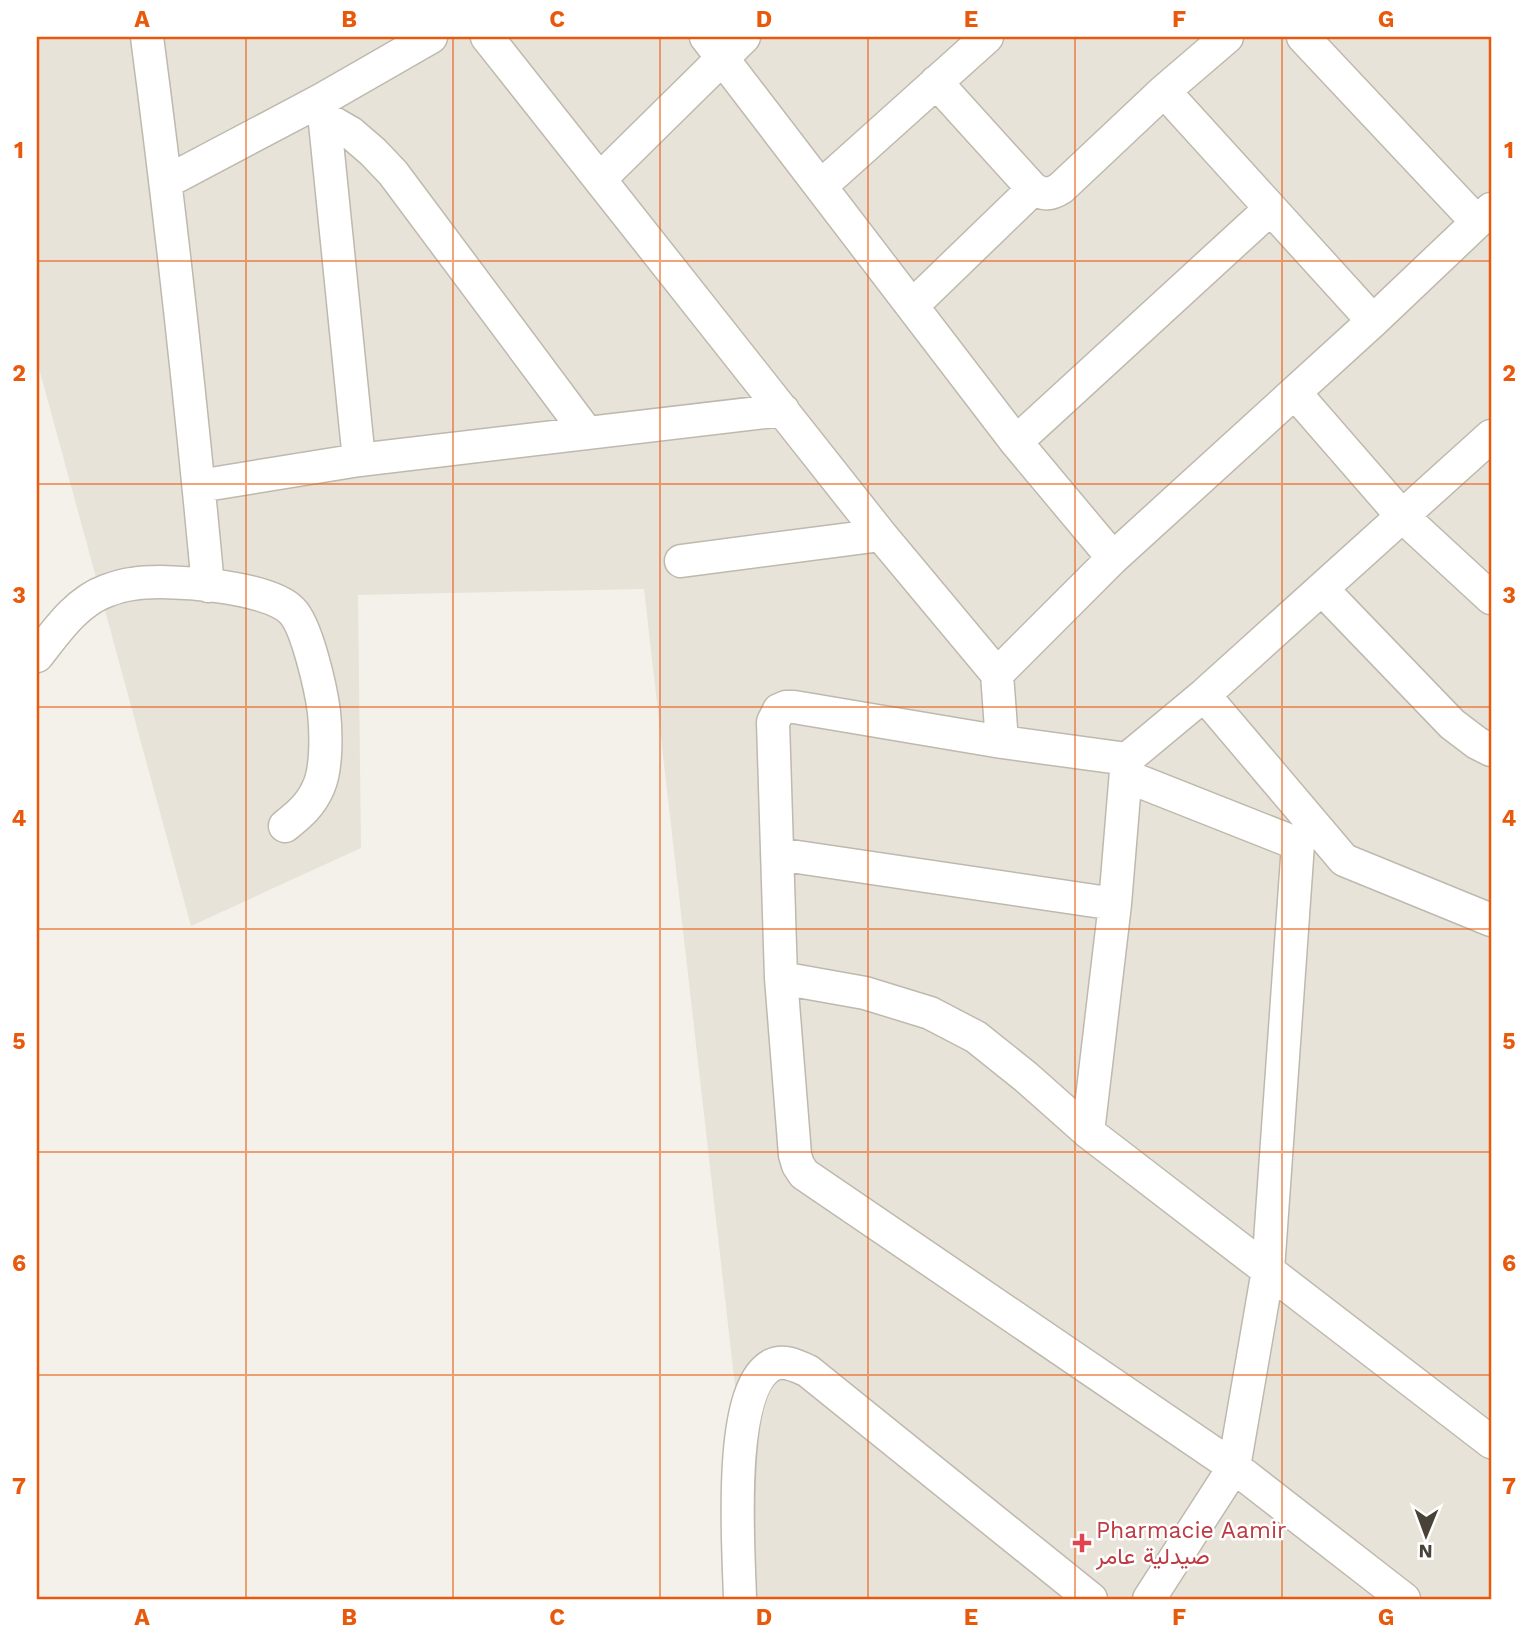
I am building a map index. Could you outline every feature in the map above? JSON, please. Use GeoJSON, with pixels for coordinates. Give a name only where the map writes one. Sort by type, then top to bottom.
{"type":"FeatureCollection","features":[{"type":"Feature","properties":{"kind":"street"},"geometry":{"type":"LineString","coordinates":[[147,37],[166,182],[208,586]]}},
{"type":"Feature","properties":{"kind":"street"},"geometry":{"type":"LineString","coordinates":[[166,182],[324,108],[431,37]]}},
{"type":"Feature","properties":{"kind":"street"},"geometry":{"type":"LineString","coordinates":[[487,37],[881,535],[997,674],[1002,742]]}},
{"type":"Feature","properties":{"kind":"street"},"geometry":{"type":"LineString","coordinates":[[821,186],[987,37]]}},
{"type":"Feature","properties":{"kind":"street"},"geometry":{"type":"LineString","coordinates":[[936,82],[1033,189],[1047,194],[1061,188],[1164,91],[1227,37]]}},
{"type":"Feature","properties":{"kind":"street"},"geometry":{"type":"LineString","coordinates":[[997,674],[1113,558],[1373,321],[1484,215],[1303,37]]}},
{"type":"Feature","properties":{"kind":"street"},"geometry":{"type":"LineString","coordinates":[[600,179],[724,44],[821,186],[1016,442],[1113,558]]}},
{"type":"Feature","properties":{"kind":"street"},"geometry":{"type":"LineString","coordinates":[[1164,91],[1373,321]]}},
{"type":"Feature","properties":{"kind":"street"},"geometry":{"type":"LineString","coordinates":[[324,108],[393,173],[587,433]]}},
{"type":"Feature","properties":{"kind":"street"},"geometry":{"type":"LineString","coordinates":[[324,108],[359,460]]}},
{"type":"Feature","properties":{"kind":"street"},"geometry":{"type":"LineString","coordinates":[[912,306],[1033,189]]}},
{"type":"Feature","properties":{"kind":"street"},"geometry":{"type":"LineString","coordinates":[[1016,442],[1270,209]]}},
{"type":"Feature","properties":{"kind":"street"},"geometry":{"type":"LineString","coordinates":[[1295,393],[1402,516],[1491,598]]}},
{"type":"Feature","properties":{"kind":"street"},"geometry":{"type":"LineString","coordinates":[[199,486],[359,460],[783,410]]}},
{"type":"Feature","properties":{"kind":"street"},"geometry":{"type":"LineString","coordinates":[[1088,1132],[1115,904],[1126,768],[1491,436]]}},
{"type":"Feature","properties":{"kind":"street"},"geometry":{"type":"LineString","coordinates":[[681,561],[881,535]]}},
{"type":"Feature","properties":{"kind":"street"},"geometry":{"type":"LineString","coordinates":[[37,656],[82,605],[105,591],[132,584],[167,582],[208,586],[259,594],[278,600],[291,609],[305,632],[323,711],[325,739],[320,784],[306,808],[285,826]]}},
{"type":"Feature","properties":{"kind":"street"},"geometry":{"type":"LineString","coordinates":[[1322,589],[1452,724],[1491,750]]}},
{"type":"Feature","properties":{"kind":"street"},"geometry":{"type":"LineString","coordinates":[[1204,695],[1344,860]]}},
{"type":"Feature","properties":{"kind":"street"},"geometry":{"type":"LineString","coordinates":[[1404,1599],[1234,1467],[804,1174],[795,1155],[781,978],[773,722],[779,710],[794,707],[1002,742],[1126,768],[1298,844],[1491,920]]}},
{"type":"Feature","properties":{"kind":"street"},"geometry":{"type":"LineString","coordinates":[[1149,1599],[1234,1467],[1268,1270],[1298,844]]}},
{"type":"Feature","properties":{"kind":"street"},"geometry":{"type":"LineString","coordinates":[[777,854],[1115,904]]}},
{"type":"Feature","properties":{"kind":"street"},"geometry":{"type":"LineString","coordinates":[[781,978],[865,993],[930,1013],[976,1037],[1088,1132],[1491,1442]]}},
{"type":"Feature","properties":{"kind":"street"},"geometry":{"type":"LineString","coordinates":[[740,1599],[738,1481],[742,1424],[756,1381],[771,1365],[782,1363],[793,1364],[808,1371],[1091,1599]]}},
{"type":"Feature","properties":{"kind":"shaded area"},"geometry":{"type":"Polygon","coordinates":[[[37,37],[1491,37],[1491,1599],[745,1599],[738,1412],[644,589],[358,595],[361,848],[191,926],[37,361],[37,37]]]}},
{"type":"Feature","properties":{"kind":"place","name":"Pharmacie Aamir صيدلية عامر"},"geometry":{"type":"Point","coordinates":[1082,1543]}}]}
